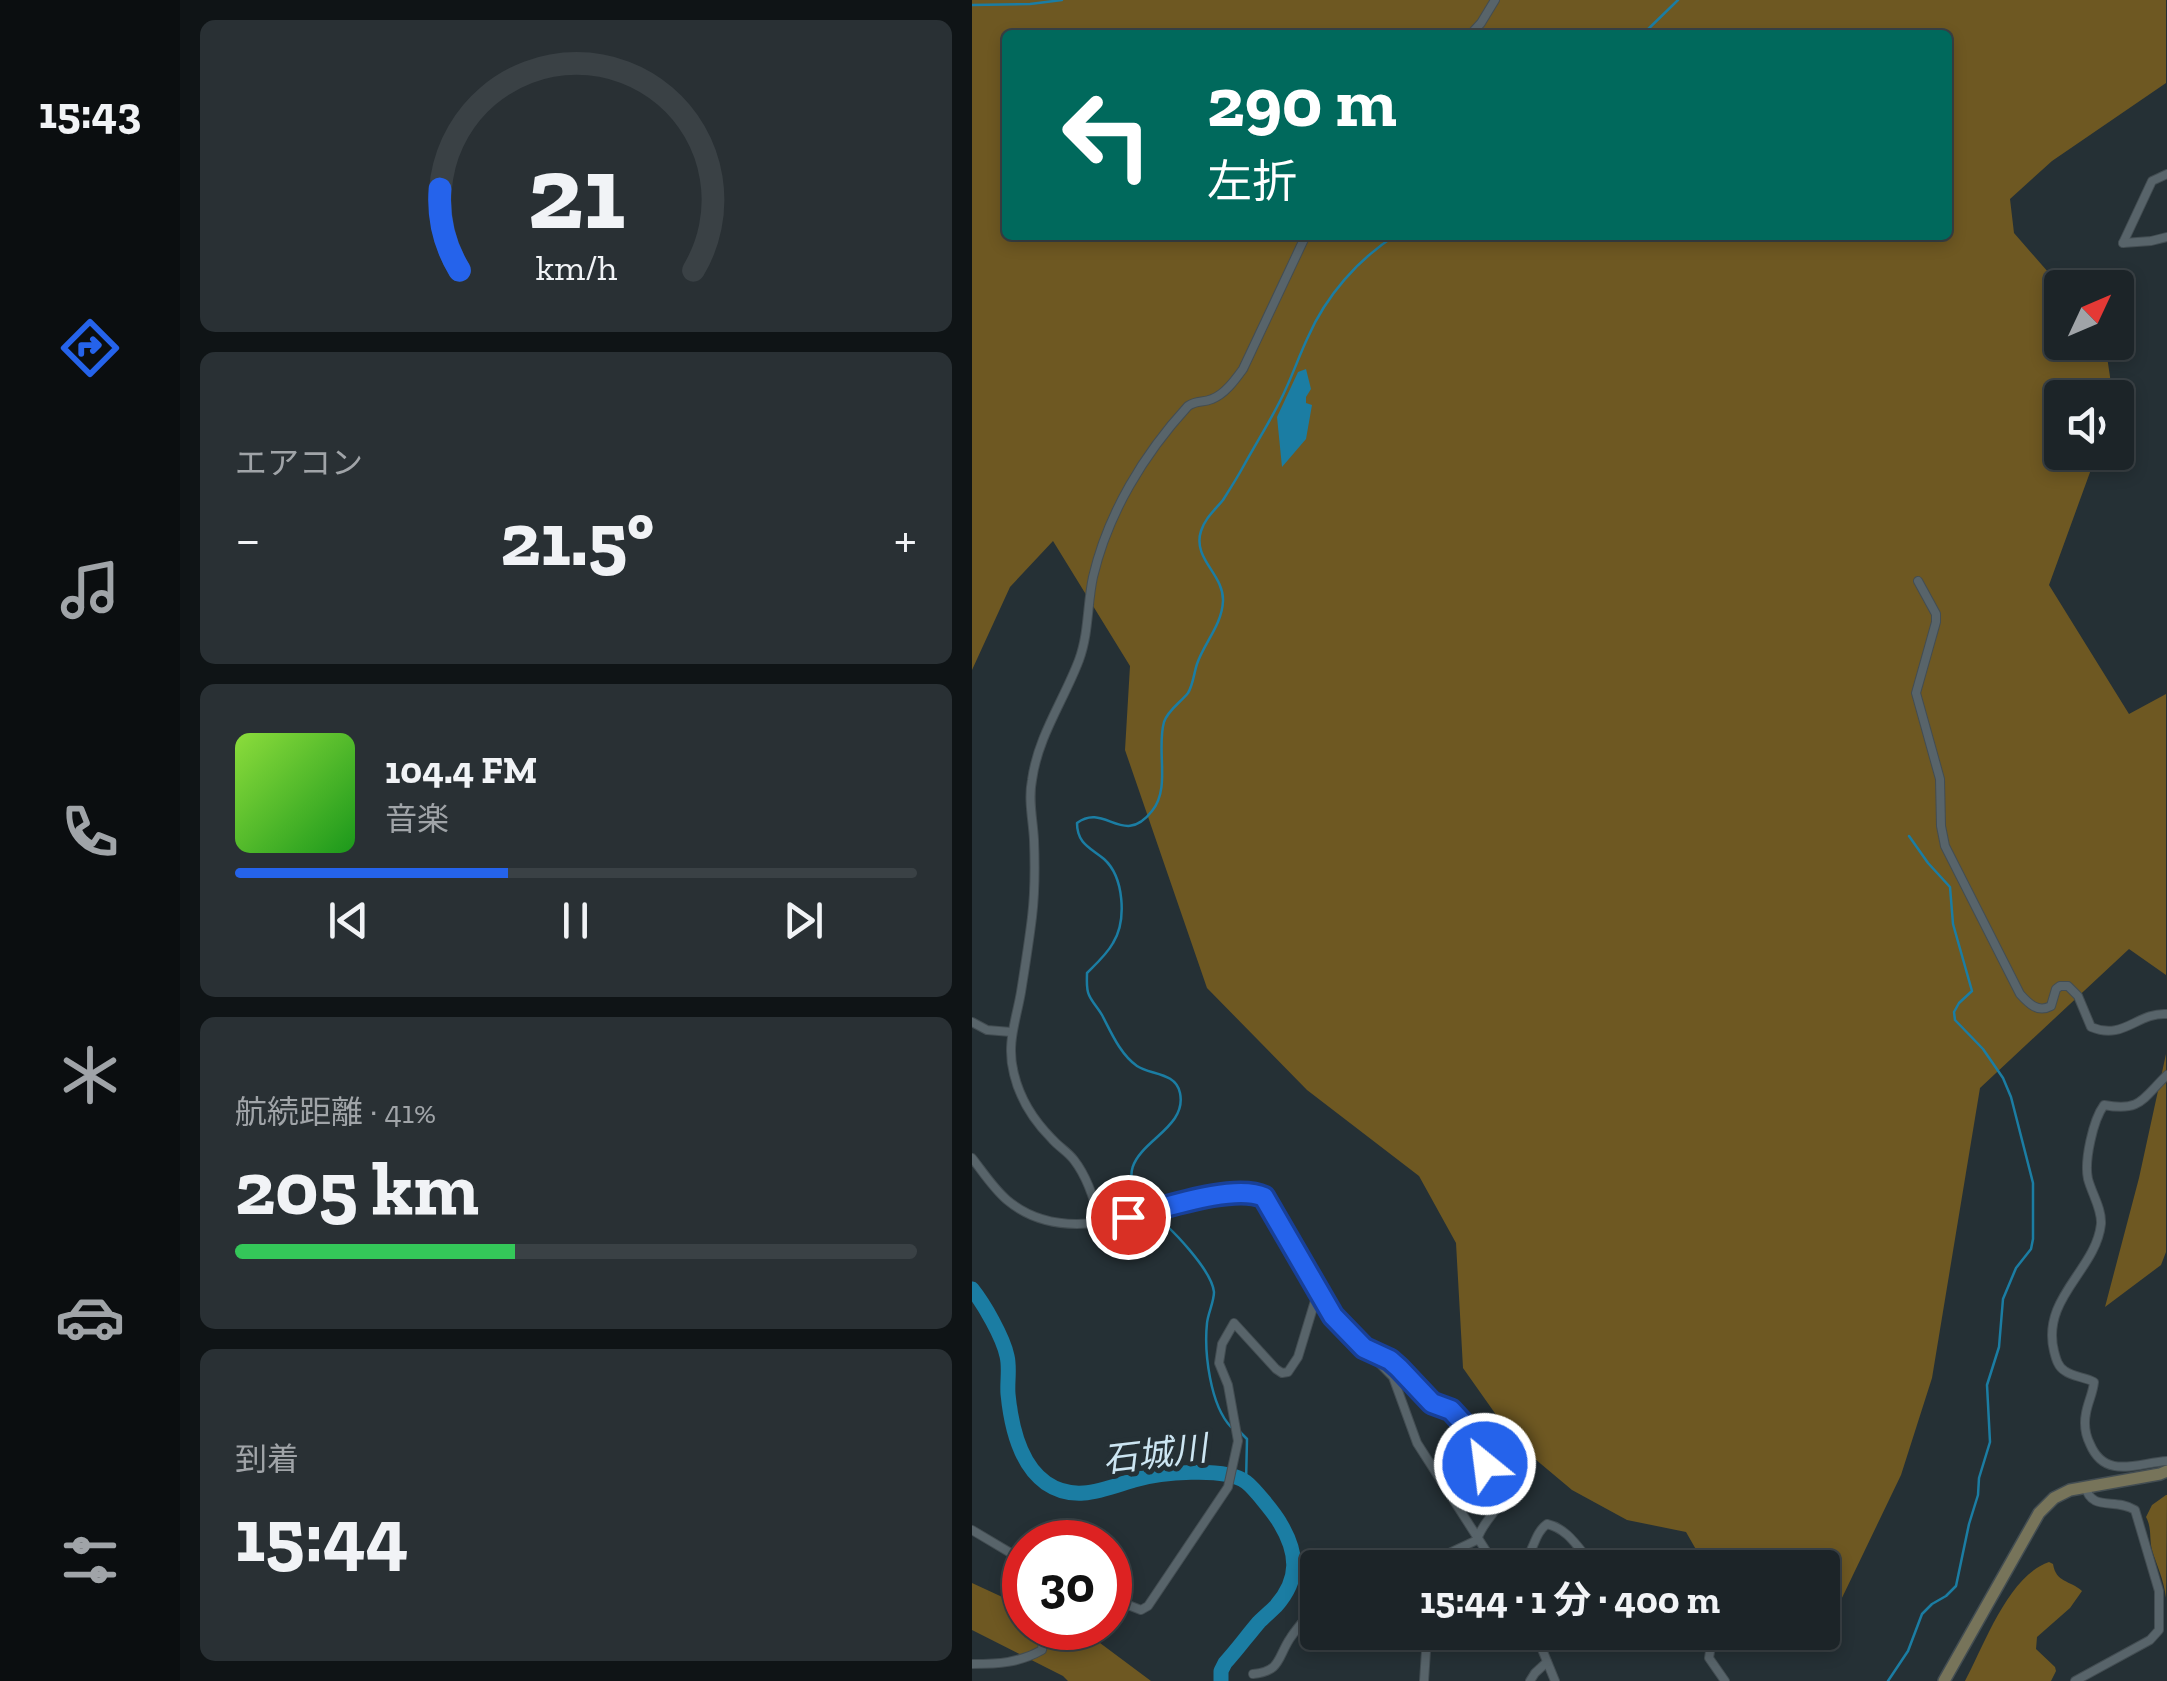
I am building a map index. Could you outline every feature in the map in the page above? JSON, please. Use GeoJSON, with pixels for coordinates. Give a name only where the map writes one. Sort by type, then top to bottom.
{"type":"FeatureCollection","features":[{"type":"Feature","properties":{"kind":"street"},"geometry":{"type":"LineString","coordinates":[[1475,30],[1495,0]]}},
{"type":"Feature","properties":{"kind":"street"},"geometry":{"type":"LineString","coordinates":[[2166,174],[2152,181],[2123,243],[2166,237]]}},
{"type":"Feature","properties":{"kind":"street"},"geometry":{"type":"LineString","coordinates":[[1100,1223],[1096,1202],[1082,1171],[1034,1118],[1013,1072],[1011,1032],[1020,997],[1034,896],[1031,781],[1056,708],[1086,640],[1092,580],[1127,492],[1155,444],[1188,406],[1194,401],[1216,398],[1243,369],[1304,240]]}},
{"type":"Feature","properties":{"kind":"street"},"geometry":{"type":"LineString","coordinates":[[1918,580],[1936,614],[1916,693],[1940,779],[1941,826],[1946,846],[2020,994],[2031,1006],[2047,1008],[2052,1006],[2056,989],[2068,986],[2078,996],[2090,1027],[2103,1032],[2130,1026],[2158,1013],[2166,1014]]}},
{"type":"Feature","properties":{"kind":"street"},"geometry":{"type":"LineString","coordinates":[[973,1024],[1011,1032]]}},
{"type":"Feature","properties":{"kind":"street"},"geometry":{"type":"LineString","coordinates":[[2166,1075],[2136,1106],[2104,1105],[2097,1114],[2087,1176],[2102,1218],[2100,1231],[2064,1294],[2051,1334],[2059,1366],[2067,1373],[2094,1382],[2085,1430],[2097,1457],[2110,1466],[2125,1467],[2166,1460]]}},
{"type":"Feature","properties":{"kind":"street"},"geometry":{"type":"LineString","coordinates":[[972,1158],[1009,1202],[1036,1217],[1073,1225],[1100,1223],[1212,1196],[1253,1192],[1264,1197],[1333,1316],[1394,1377],[1417,1443],[1484,1550]]}},
{"type":"Feature","properties":{"kind":"street"},"geometry":{"type":"LineString","coordinates":[[1132,1607],[1141,1610],[1148,1606],[1228,1487],[1238,1441],[1228,1385],[1219,1362],[1230,1327],[1234,1323],[1276,1370],[1288,1372],[1298,1357],[1318,1291]]}},
{"type":"Feature","properties":{"kind":"street"},"geometry":{"type":"LineString","coordinates":[[1364,1348],[1390,1360],[1432,1403],[1451,1410],[1499,1484],[1500,1500],[1477,1540],[1456,1550]]}},
{"type":"Feature","properties":{"kind":"street"},"geometry":{"type":"LineString","coordinates":[[1944,1681],[2039,1513],[2054,1498],[2086,1486],[2166,1471]]}},
{"type":"Feature","properties":{"kind":"street"},"geometry":{"type":"LineString","coordinates":[[2074,1681],[2150,1640],[2159,1630],[2159,1591],[2135,1510],[2127,1505],[2094,1502],[2086,1486]]}},
{"type":"Feature","properties":{"kind":"street"},"geometry":{"type":"LineString","coordinates":[[1532,1550],[1540,1530],[1547,1524],[1564,1532],[1580,1550]]}},
{"type":"Feature","properties":{"kind":"street"},"geometry":{"type":"LineString","coordinates":[[972,1530],[1002,1547]]}},
{"type":"Feature","properties":{"kind":"street"},"geometry":{"type":"LineString","coordinates":[[1253,1674],[1268,1672],[1278,1664],[1300,1625]]}},
{"type":"Feature","properties":{"kind":"street"},"geometry":{"type":"LineString","coordinates":[[972,1664],[1007,1664],[1042,1650]]}},
{"type":"Feature","properties":{"kind":"street"},"geometry":{"type":"LineString","coordinates":[[1424,1681],[1426,1650]]}},
{"type":"Feature","properties":{"kind":"street"},"geometry":{"type":"LineString","coordinates":[[1543,1650],[1555,1681]]}},
{"type":"Feature","properties":{"kind":"street"},"geometry":{"type":"LineString","coordinates":[[1710,1650],[1709,1658],[1725,1681]]}},
{"type":"Feature","properties":{"kind":"street"},"geometry":{"type":"LineString","coordinates":[[1530,1681],[1548,1662]]}},
{"type":"Feature","properties":{"kind":"shaded area"},"geometry":{"type":"Polygon","coordinates":[[[972,0],[2166,0],[2166,83],[2052,161],[2010,199],[2014,233],[2046,270],[2044,360],[2108,360],[2110,380],[2044,380],[2044,470],[2091,470],[2049,585],[2129,714],[2166,694],[2166,975],[2129,949],[1980,1088],[1932,1378],[1901,1475],[1840,1602],[1840,1550],[1696,1550],[1686,1532],[1627,1520],[1572,1490],[1516,1443],[1463,1368],[1456,1243],[1419,1176],[1307,1090],[1207,988],[1125,750],[1130,666],[1053,541],[1010,587],[972,670],[972,0]]]}},
{"type":"Feature","properties":{"kind":"shaded area"},"geometry":{"type":"Polygon","coordinates":[[[2166,1054],[2166,1252],[2161,1265],[2105,1307],[2139,1178],[2166,1054]]]}},
{"type":"Feature","properties":{"kind":"shaded area"},"geometry":{"type":"Polygon","coordinates":[[[2167,1495],[2166,1598],[2146,1517],[2152,1505],[2167,1495]]]}},
{"type":"Feature","properties":{"kind":"shaded area"},"geometry":{"type":"Polygon","coordinates":[[[2049,1562],[2060,1578],[2082,1591],[2070,1608],[2037,1637],[2036,1649],[2055,1667],[2051,1681],[1965,1681],[2009,1597],[2034,1570],[2049,1562]]]}},
{"type":"Feature","properties":{"kind":"shaded area"},"geometry":{"type":"Polygon","coordinates":[[[972,1583],[1002,1597],[1002,1645],[972,1630],[972,1583]]]}},
{"type":"Feature","properties":{"kind":"shaded area"},"geometry":{"type":"Polygon","coordinates":[[[1012,1650],[1109,1650],[1151,1681],[1068,1681],[1012,1650]]]}},
{"type":"Feature","properties":{"kind":"water"},"geometry":{"type":"Polygon","coordinates":[[[1306,369],[1311,389],[1306,403],[1312,405],[1306,439],[1282,467],[1277,417],[1298,372],[1306,369]]]}},
{"type":"Feature","properties":{"kind":"waterway"},"geometry":{"type":"LineString","coordinates":[[972,5],[1062,0]]}},
{"type":"Feature","properties":{"kind":"waterway"},"geometry":{"type":"LineString","coordinates":[[1647,30],[1678,0]]}},
{"type":"Feature","properties":{"kind":"waterway"},"geometry":{"type":"LineString","coordinates":[[1147,1209],[1134,1188],[1132,1172],[1137,1158],[1172,1122],[1179,1109],[1180,1093],[1173,1081],[1142,1069],[1126,1055],[1088,993],[1087,973],[1108,951],[1122,911],[1116,876],[1104,859],[1082,841],[1077,823],[1096,817],[1132,826],[1142,821],[1158,802],[1164,722],[1190,690],[1200,656],[1222,610],[1222,591],[1201,550],[1203,526],[1223,500],[1271,418],[1324,307],[1356,267],[1389,240]]}},
{"type":"Feature","properties":{"kind":"waterway"},"geometry":{"type":"LineString","coordinates":[[1888,1681],[1908,1651],[1922,1614],[1956,1586],[1990,1442],[1987,1385],[1999,1347],[2003,1299],[2033,1239],[2033,1183],[2011,1097],[1983,1049],[1955,1020],[1959,1003],[1972,991],[1953,924],[1950,887],[1909,836]]}},
{"type":"Feature","properties":{"kind":"waterway"},"geometry":{"type":"LineString","coordinates":[[1152,1215],[1189,1249],[1212,1283],[1208,1363],[1218,1406],[1231,1427]]}},
{"type":"Feature","properties":{"kind":"waterway","name":"石城川"},"geometry":{"type":"LineString","coordinates":[[972,1289],[1005,1348],[1009,1406],[1018,1443],[1029,1465],[1046,1483],[1079,1493],[1159,1475],[1223,1474],[1246,1482],[1277,1519],[1293,1555],[1293,1576],[1284,1596],[1225,1663],[1221,1681]]}},
{"type":"Feature","properties":{"kind":"waterway"},"geometry":{"type":"LineString","coordinates":[[1238,1430],[1247,1439],[1246,1483]]}},
{"type":"Feature","properties":{"kind":"route"},"geometry":{"type":"LineString","coordinates":[[1128,1217],[1230,1193],[1253,1192],[1264,1197],[1333,1316],[1364,1348],[1390,1360],[1432,1403],[1451,1410],[1485,1464]]}}]}
